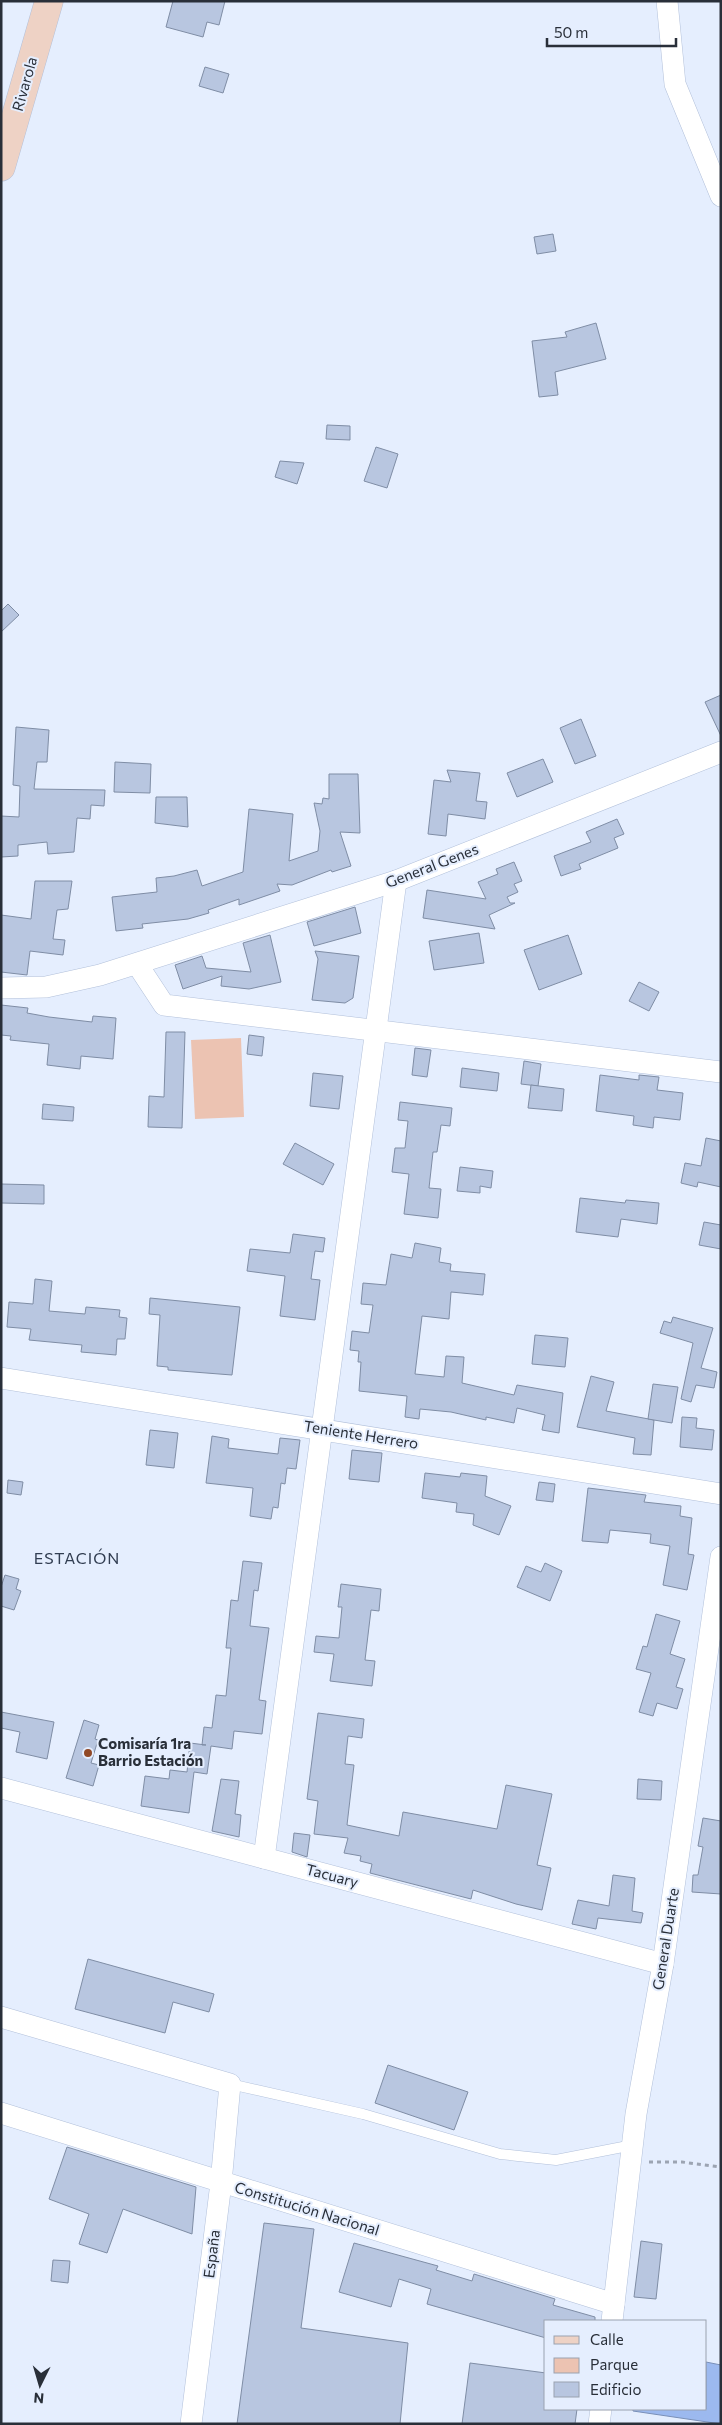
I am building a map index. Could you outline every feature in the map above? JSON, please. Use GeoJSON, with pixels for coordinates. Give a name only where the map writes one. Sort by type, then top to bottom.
{"type":"FeatureCollection","features":[{"type":"Feature","properties":{"kind":"street","name":"Rivarola"},"geometry":{"type":"LineString","coordinates":[[1,167],[49,1]]}},
{"type":"Feature","properties":{"kind":"street"},"geometry":{"type":"LineString","coordinates":[[667,1],[675,84],[721,196]]}},
{"type":"Feature","properties":{"kind":"street","name":"General Genes"},"geometry":{"type":"LineString","coordinates":[[1,988],[46,987],[137,964],[396,882],[721,752]]}},
{"type":"Feature","properties":{"kind":"street"},"geometry":{"type":"LineString","coordinates":[[264,1858],[396,882]]}},
{"type":"Feature","properties":{"kind":"street"},"geometry":{"type":"LineString","coordinates":[[137,964],[164,1005],[721,1072]]}},
{"type":"Feature","properties":{"kind":"street","name":"Teniente Herrero"},"geometry":{"type":"LineString","coordinates":[[1,1378],[721,1494]]}},
{"type":"Feature","properties":{"kind":"street","name":"General Duarte"},"geometry":{"type":"LineString","coordinates":[[613,2312],[636,2114],[664,1964],[721,1557]]}},
{"type":"Feature","properties":{"kind":"street","name":"Tacuary"},"geometry":{"type":"LineString","coordinates":[[1,1788],[664,1964]]}},
{"type":"Feature","properties":{"kind":"street"},"geometry":{"type":"LineString","coordinates":[[1,2017],[230,2084]]}},
{"type":"Feature","properties":{"kind":"street","name":"España"},"geometry":{"type":"LineString","coordinates":[[191,2424],[221,2183],[230,2084]]}},
{"type":"Feature","properties":{"kind":"street","name":"Constitución Nacional"},"geometry":{"type":"LineString","coordinates":[[1,2113],[613,2312]]}},
{"type":"Feature","properties":{"kind":"street"},"geometry":{"type":"LineString","coordinates":[[600,2424],[601,2410]]}},
{"type":"Feature","properties":{"kind":"lane"},"geometry":{"type":"LineString","coordinates":[[230,2084],[363,2114],[500,2154],[556,2160],[632,2154]]}},
{"type":"Feature","properties":{"kind":"path"},"geometry":{"type":"LineString","coordinates":[[632,2154],[721,2167]]}},
{"type":"Feature","properties":{"kind":"green space"},"geometry":{"type":"Polygon","coordinates":[[[241,1038],[244,1117],[195,1119],[191,1040],[241,1038]]]}},
{"type":"Feature","properties":{"kind":"water"},"geometry":{"type":"Polygon","coordinates":[[[707,2362],[721,2365],[721,2424],[633,2411],[707,2410],[707,2362]]]}},
{"type":"Feature","properties":{"kind":"building"},"geometry":{"type":"Polygon","coordinates":[[[173,1],[225,1],[219,25],[207,22],[203,37],[166,27],[173,1]]]}},
{"type":"Feature","properties":{"kind":"building"},"geometry":{"type":"Polygon","coordinates":[[[205,67],[229,74],[223,93],[199,86],[205,67]]]}},
{"type":"Feature","properties":{"kind":"building"},"geometry":{"type":"Polygon","coordinates":[[[553,234],[556,251],[537,254],[534,237],[553,234]]]}},
{"type":"Feature","properties":{"kind":"building"},"geometry":{"type":"Polygon","coordinates":[[[596,323],[606,359],[555,372],[558,395],[539,397],[532,341],[567,337],[565,332],[596,323]]]}},
{"type":"Feature","properties":{"kind":"building"},"geometry":{"type":"Polygon","coordinates":[[[327,425],[350,426],[350,440],[326,439],[327,425]]]}},
{"type":"Feature","properties":{"kind":"building"},"geometry":{"type":"Polygon","coordinates":[[[376,447],[398,454],[387,488],[364,481],[376,447]]]}},
{"type":"Feature","properties":{"kind":"building"},"geometry":{"type":"Polygon","coordinates":[[[280,461],[304,463],[297,484],[275,477],[280,461]]]}},
{"type":"Feature","properties":{"kind":"building"},"geometry":{"type":"Polygon","coordinates":[[[8,604],[19,615],[1,632],[1,611],[8,604]]]}},
{"type":"Feature","properties":{"kind":"building"},"geometry":{"type":"Polygon","coordinates":[[[721,695],[721,736],[705,702],[721,695]]]}},
{"type":"Feature","properties":{"kind":"building"},"geometry":{"type":"Polygon","coordinates":[[[581,719],[596,756],[575,764],[560,728],[581,719]]]}},
{"type":"Feature","properties":{"kind":"building"},"geometry":{"type":"Polygon","coordinates":[[[16,727],[49,730],[47,762],[37,762],[34,789],[105,790],[104,806],[91,805],[90,819],[77,818],[74,852],[48,854],[47,842],[18,845],[18,856],[1,857],[1,816],[19,817],[20,786],[13,785],[16,727]]]}},
{"type":"Feature","properties":{"kind":"building"},"geometry":{"type":"Polygon","coordinates":[[[543,759],[553,782],[517,797],[507,773],[543,759]]]}},
{"type":"Feature","properties":{"kind":"building"},"geometry":{"type":"Polygon","coordinates":[[[115,762],[151,764],[150,793],[114,792],[115,762]]]}},
{"type":"Feature","properties":{"kind":"building"},"geometry":{"type":"Polygon","coordinates":[[[447,770],[480,773],[476,801],[487,802],[485,819],[448,814],[446,836],[428,834],[434,780],[451,782],[447,770]]]}},
{"type":"Feature","properties":{"kind":"building"},"geometry":{"type":"Polygon","coordinates":[[[329,774],[358,774],[360,833],[340,832],[351,866],[332,872],[331,870],[292,885],[277,884],[280,891],[239,905],[239,899],[208,910],[209,913],[188,919],[142,924],[143,928],[116,931],[112,897],[157,892],[156,878],[197,870],[202,886],[243,872],[249,809],[293,814],[289,861],[318,851],[320,831],[314,803],[322,804],[323,798],[329,799],[329,774]]]}},
{"type":"Feature","properties":{"kind":"building"},"geometry":{"type":"Polygon","coordinates":[[[156,797],[187,797],[188,827],[155,823],[156,797]]]}},
{"type":"Feature","properties":{"kind":"building"},"geometry":{"type":"Polygon","coordinates":[[[617,819],[624,834],[614,838],[618,848],[579,864],[581,869],[561,876],[554,856],[591,842],[586,832],[617,819]]]}},
{"type":"Feature","properties":{"kind":"building"},"geometry":{"type":"Polygon","coordinates":[[[514,862],[522,881],[514,884],[518,892],[507,897],[510,903],[515,903],[489,915],[495,929],[423,918],[427,890],[486,899],[478,882],[498,874],[496,869],[514,862]]]}},
{"type":"Feature","properties":{"kind":"building"},"geometry":{"type":"Polygon","coordinates":[[[35,881],[72,881],[68,909],[57,910],[53,939],[65,940],[63,955],[30,951],[27,975],[1,972],[1,915],[31,919],[35,881]]]}},
{"type":"Feature","properties":{"kind":"building"},"geometry":{"type":"Polygon","coordinates":[[[355,907],[361,933],[314,946],[307,922],[355,907]]]}},
{"type":"Feature","properties":{"kind":"building"},"geometry":{"type":"Polygon","coordinates":[[[479,933],[484,963],[434,970],[429,941],[479,933]]]}},
{"type":"Feature","properties":{"kind":"building"},"geometry":{"type":"Polygon","coordinates":[[[270,935],[281,982],[249,989],[221,986],[222,976],[183,989],[175,965],[202,956],[206,968],[251,972],[243,943],[270,935]]]}},
{"type":"Feature","properties":{"kind":"building"},"geometry":{"type":"Polygon","coordinates":[[[568,935],[582,974],[539,990],[524,950],[568,935]]]}},
{"type":"Feature","properties":{"kind":"building"},"geometry":{"type":"Polygon","coordinates":[[[315,951],[359,956],[353,998],[345,1003],[312,1000],[318,959],[315,951]]]}},
{"type":"Feature","properties":{"kind":"building"},"geometry":{"type":"Polygon","coordinates":[[[639,982],[659,992],[649,1011],[629,1001],[639,982]]]}},
{"type":"Feature","properties":{"kind":"building"},"geometry":{"type":"Polygon","coordinates":[[[1,1005],[28,1008],[27,1013],[92,1022],[93,1016],[116,1018],[113,1059],[81,1056],[80,1069],[47,1065],[49,1044],[10,1040],[11,1036],[1,1035],[1,1005]]]}},
{"type":"Feature","properties":{"kind":"building"},"geometry":{"type":"Polygon","coordinates":[[[166,1032],[185,1032],[182,1128],[148,1127],[149,1096],[164,1097],[166,1032]]]}},
{"type":"Feature","properties":{"kind":"building"},"geometry":{"type":"Polygon","coordinates":[[[249,1035],[264,1037],[262,1056],[247,1054],[249,1035]]]}},
{"type":"Feature","properties":{"kind":"building"},"geometry":{"type":"Polygon","coordinates":[[[415,1048],[431,1050],[427,1077],[412,1075],[415,1048]]]}},
{"type":"Feature","properties":{"kind":"building"},"geometry":{"type":"Polygon","coordinates":[[[524,1061],[541,1064],[538,1086],[521,1084],[524,1061]]]}},
{"type":"Feature","properties":{"kind":"building"},"geometry":{"type":"Polygon","coordinates":[[[462,1068],[499,1073],[497,1091],[460,1087],[462,1068]]]}},
{"type":"Feature","properties":{"kind":"building"},"geometry":{"type":"Polygon","coordinates":[[[313,1073],[343,1076],[339,1109],[310,1106],[313,1073]]]}},
{"type":"Feature","properties":{"kind":"building"},"geometry":{"type":"Polygon","coordinates":[[[600,1075],[639,1080],[639,1075],[659,1077],[657,1090],[683,1093],[680,1120],[654,1117],[653,1128],[633,1125],[634,1116],[596,1111],[600,1075]]]}},
{"type":"Feature","properties":{"kind":"building"},"geometry":{"type":"Polygon","coordinates":[[[531,1085],[564,1089],[562,1111],[528,1108],[531,1085]]]}},
{"type":"Feature","properties":{"kind":"building"},"geometry":{"type":"Polygon","coordinates":[[[400,1102],[452,1108],[450,1126],[441,1125],[437,1152],[433,1152],[429,1188],[441,1189],[438,1218],[404,1214],[409,1174],[392,1172],[395,1148],[405,1148],[408,1121],[398,1120],[400,1102]]]}},
{"type":"Feature","properties":{"kind":"building"},"geometry":{"type":"Polygon","coordinates":[[[43,1104],[74,1107],[73,1121],[42,1119],[43,1104]]]}},
{"type":"Feature","properties":{"kind":"building"},"geometry":{"type":"Polygon","coordinates":[[[706,1138],[721,1141],[721,1187],[698,1182],[697,1187],[681,1183],[685,1163],[701,1166],[706,1138]]]}},
{"type":"Feature","properties":{"kind":"building"},"geometry":{"type":"Polygon","coordinates":[[[295,1143],[334,1164],[323,1185],[283,1164],[295,1143]]]}},
{"type":"Feature","properties":{"kind":"building"},"geometry":{"type":"Polygon","coordinates":[[[460,1167],[493,1171],[491,1188],[480,1186],[480,1193],[457,1191],[460,1167]]]}},
{"type":"Feature","properties":{"kind":"building"},"geometry":{"type":"Polygon","coordinates":[[[1,1184],[44,1185],[44,1204],[1,1203],[1,1184]]]}},
{"type":"Feature","properties":{"kind":"building"},"geometry":{"type":"Polygon","coordinates":[[[580,1198],[625,1203],[626,1200],[659,1203],[657,1224],[621,1219],[618,1237],[576,1232],[580,1198]]]}},
{"type":"Feature","properties":{"kind":"building"},"geometry":{"type":"Polygon","coordinates":[[[704,1222],[721,1225],[721,1249],[699,1245],[704,1222]]]}},
{"type":"Feature","properties":{"kind":"building"},"geometry":{"type":"Polygon","coordinates":[[[293,1234],[325,1238],[323,1252],[315,1251],[311,1279],[320,1280],[315,1320],[280,1316],[285,1276],[247,1271],[250,1249],[290,1253],[293,1234]]]}},
{"type":"Feature","properties":{"kind":"building"},"geometry":{"type":"Polygon","coordinates":[[[415,1243],[441,1248],[439,1262],[451,1264],[450,1271],[485,1274],[483,1295],[451,1292],[449,1319],[422,1316],[415,1374],[444,1377],[446,1356],[464,1357],[462,1383],[514,1395],[517,1385],[563,1393],[559,1433],[542,1430],[545,1415],[517,1408],[514,1423],[486,1417],[486,1420],[451,1412],[420,1409],[419,1419],[405,1417],[407,1396],[359,1391],[361,1362],[358,1362],[359,1351],[350,1350],[352,1331],[369,1333],[373,1305],[361,1304],[363,1283],[386,1285],[391,1254],[412,1258],[415,1243]]]}},
{"type":"Feature","properties":{"kind":"building"},"geometry":{"type":"Polygon","coordinates":[[[35,1279],[52,1281],[49,1311],[85,1314],[86,1307],[120,1310],[119,1317],[127,1318],[125,1339],[117,1339],[116,1355],[81,1352],[82,1345],[29,1340],[31,1329],[7,1327],[9,1302],[33,1304],[35,1279]]]}},
{"type":"Feature","properties":{"kind":"building"},"geometry":{"type":"Polygon","coordinates":[[[150,1298],[240,1307],[232,1375],[168,1370],[168,1367],[157,1366],[160,1315],[149,1314],[150,1298]]]}},
{"type":"Feature","properties":{"kind":"building"},"geometry":{"type":"Polygon","coordinates":[[[673,1317],[713,1328],[701,1368],[717,1372],[714,1388],[696,1385],[691,1402],[681,1399],[693,1343],[660,1333],[664,1321],[671,1323],[673,1317]]]}},
{"type":"Feature","properties":{"kind":"building"},"geometry":{"type":"Polygon","coordinates":[[[535,1335],[568,1338],[565,1367],[532,1364],[535,1335]]]}},
{"type":"Feature","properties":{"kind":"building"},"geometry":{"type":"Polygon","coordinates":[[[591,1376],[614,1382],[606,1411],[654,1420],[651,1455],[633,1454],[635,1438],[577,1427],[591,1376]]]}},
{"type":"Feature","properties":{"kind":"building"},"geometry":{"type":"Polygon","coordinates":[[[653,1384],[678,1387],[672,1423],[648,1419],[653,1384]]]}},
{"type":"Feature","properties":{"kind":"building"},"geometry":{"type":"Polygon","coordinates":[[[682,1417],[697,1418],[696,1428],[714,1430],[712,1450],[680,1447],[682,1417]]]}},
{"type":"Feature","properties":{"kind":"building"},"geometry":{"type":"Polygon","coordinates":[[[150,1430],[178,1433],[174,1468],[146,1465],[150,1430]]]}},
{"type":"Feature","properties":{"kind":"building"},"geometry":{"type":"Polygon","coordinates":[[[212,1436],[229,1439],[228,1448],[278,1454],[280,1438],[300,1440],[296,1469],[287,1468],[285,1484],[281,1483],[278,1508],[273,1507],[271,1519],[250,1516],[253,1488],[206,1483],[212,1436]]]}},
{"type":"Feature","properties":{"kind":"building"},"geometry":{"type":"Polygon","coordinates":[[[352,1450],[382,1453],[379,1482],[349,1479],[352,1450]]]}},
{"type":"Feature","properties":{"kind":"building"},"geometry":{"type":"Polygon","coordinates":[[[425,1473],[460,1477],[461,1473],[487,1476],[485,1496],[511,1506],[499,1535],[473,1525],[474,1514],[456,1512],[457,1503],[422,1498],[425,1473]]]}},
{"type":"Feature","properties":{"kind":"building"},"geometry":{"type":"Polygon","coordinates":[[[8,1480],[23,1482],[21,1495],[7,1493],[8,1480]]]}},
{"type":"Feature","properties":{"kind":"building"},"geometry":{"type":"Polygon","coordinates":[[[539,1482],[555,1484],[553,1502],[536,1500],[539,1482]]]}},
{"type":"Feature","properties":{"kind":"building"},"geometry":{"type":"Polygon","coordinates":[[[588,1488],[646,1495],[644,1502],[681,1506],[680,1516],[692,1518],[688,1554],[694,1555],[687,1590],[663,1585],[670,1546],[650,1543],[651,1534],[610,1530],[608,1543],[582,1541],[588,1488]]]}},
{"type":"Feature","properties":{"kind":"building"},"geometry":{"type":"Polygon","coordinates":[[[243,1561],[262,1563],[258,1591],[254,1590],[250,1626],[269,1628],[259,1700],[266,1701],[262,1734],[234,1731],[232,1749],[211,1746],[207,1774],[194,1772],[189,1813],[141,1806],[145,1776],[169,1779],[170,1770],[187,1772],[190,1743],[202,1745],[204,1727],[212,1728],[216,1695],[226,1696],[231,1648],[226,1648],[231,1600],[238,1601],[243,1561]]]}},
{"type":"Feature","properties":{"kind":"building"},"geometry":{"type":"Polygon","coordinates":[[[545,1563],[562,1571],[550,1601],[517,1587],[526,1566],[541,1572],[545,1563]]]}},
{"type":"Feature","properties":{"kind":"building"},"geometry":{"type":"Polygon","coordinates":[[[5,1575],[19,1579],[16,1589],[21,1591],[14,1610],[1,1606],[1,1587],[5,1575]]]}},
{"type":"Feature","properties":{"kind":"building"},"geometry":{"type":"Polygon","coordinates":[[[341,1584],[381,1589],[379,1611],[371,1610],[365,1660],[375,1661],[372,1686],[330,1681],[334,1654],[314,1652],[316,1636],[339,1638],[342,1607],[338,1607],[341,1584]]]}},
{"type":"Feature","properties":{"kind":"building"},"geometry":{"type":"Polygon","coordinates":[[[656,1614],[680,1621],[670,1654],[685,1659],[676,1687],[683,1689],[677,1709],[657,1703],[653,1716],[639,1712],[651,1673],[636,1669],[643,1646],[647,1647],[656,1614]]]}},
{"type":"Feature","properties":{"kind":"building"},"geometry":{"type":"Polygon","coordinates":[[[1,1712],[54,1722],[47,1759],[16,1752],[20,1732],[1,1728],[1,1712]]]}},
{"type":"Feature","properties":{"kind":"building"},"geometry":{"type":"Polygon","coordinates":[[[318,1713],[364,1719],[362,1738],[348,1736],[345,1764],[354,1765],[347,1825],[399,1836],[403,1812],[497,1829],[506,1785],[552,1794],[537,1865],[551,1868],[542,1910],[473,1890],[471,1899],[370,1873],[372,1864],[360,1861],[361,1856],[344,1853],[348,1838],[314,1834],[318,1801],[307,1799],[318,1713]]]}},
{"type":"Feature","properties":{"kind":"building"},"geometry":{"type":"Polygon","coordinates":[[[84,1720],[99,1725],[95,1739],[98,1740],[91,1763],[99,1765],[93,1786],[66,1778],[84,1720]]]}},
{"type":"Feature","properties":{"kind":"building"},"geometry":{"type":"Polygon","coordinates":[[[221,1779],[239,1781],[235,1814],[241,1815],[239,1837],[212,1831],[221,1779]]]}},
{"type":"Feature","properties":{"kind":"building"},"geometry":{"type":"Polygon","coordinates":[[[638,1779],[662,1781],[661,1800],[637,1799],[638,1779]]]}},
{"type":"Feature","properties":{"kind":"building"},"geometry":{"type":"Polygon","coordinates":[[[703,1818],[721,1821],[721,1894],[692,1892],[693,1875],[698,1875],[703,1847],[698,1846],[703,1818]]]}},
{"type":"Feature","properties":{"kind":"building"},"geometry":{"type":"Polygon","coordinates":[[[294,1833],[310,1835],[307,1857],[292,1852],[294,1833]]]}},
{"type":"Feature","properties":{"kind":"building"},"geometry":{"type":"Polygon","coordinates":[[[613,1875],[635,1878],[632,1911],[643,1913],[641,1923],[598,1918],[596,1929],[572,1924],[578,1900],[609,1906],[613,1875]]]}},
{"type":"Feature","properties":{"kind":"building"},"geometry":{"type":"Polygon","coordinates":[[[88,1959],[214,1994],[209,2012],[173,2002],[165,2033],[75,2009],[88,1959]]]}},
{"type":"Feature","properties":{"kind":"building"},"geometry":{"type":"Polygon","coordinates":[[[388,2065],[468,2092],[454,2130],[375,2103],[388,2065]]]}},
{"type":"Feature","properties":{"kind":"building"},"geometry":{"type":"Polygon","coordinates":[[[67,2147],[196,2187],[192,2234],[123,2209],[107,2253],[79,2244],[89,2214],[49,2199],[67,2147]]]}},
{"type":"Feature","properties":{"kind":"building"},"geometry":{"type":"Polygon","coordinates":[[[264,2223],[314,2229],[301,2328],[408,2343],[400,2424],[237,2424],[264,2223]]]}},
{"type":"Feature","properties":{"kind":"building"},"geometry":{"type":"Polygon","coordinates":[[[641,2241],[662,2244],[656,2299],[634,2297],[641,2241]]]}},
{"type":"Feature","properties":{"kind":"building"},"geometry":{"type":"Polygon","coordinates":[[[354,2243],[438,2266],[436,2270],[472,2281],[474,2274],[555,2299],[553,2305],[595,2317],[595,2320],[544,2320],[544,2337],[427,2304],[431,2289],[399,2279],[391,2307],[339,2292],[354,2243]]]}},
{"type":"Feature","properties":{"kind":"building"},"geometry":{"type":"Polygon","coordinates":[[[53,2260],[70,2261],[68,2283],[51,2281],[53,2260]]]}},
{"type":"Feature","properties":{"kind":"building"},"geometry":{"type":"Polygon","coordinates":[[[470,2363],[544,2373],[544,2410],[577,2410],[575,2424],[462,2424],[470,2363]]]}},
{"type":"Feature","properties":{"kind":"place","name":"Comisaría 1ra Barrio Estación"},"geometry":{"type":"Point","coordinates":[88,1753]}},
{"type":"Feature","properties":{"kind":"district","name":"ESTACIÓN"},"geometry":{"type":"Point","coordinates":[77,1558]}}]}
